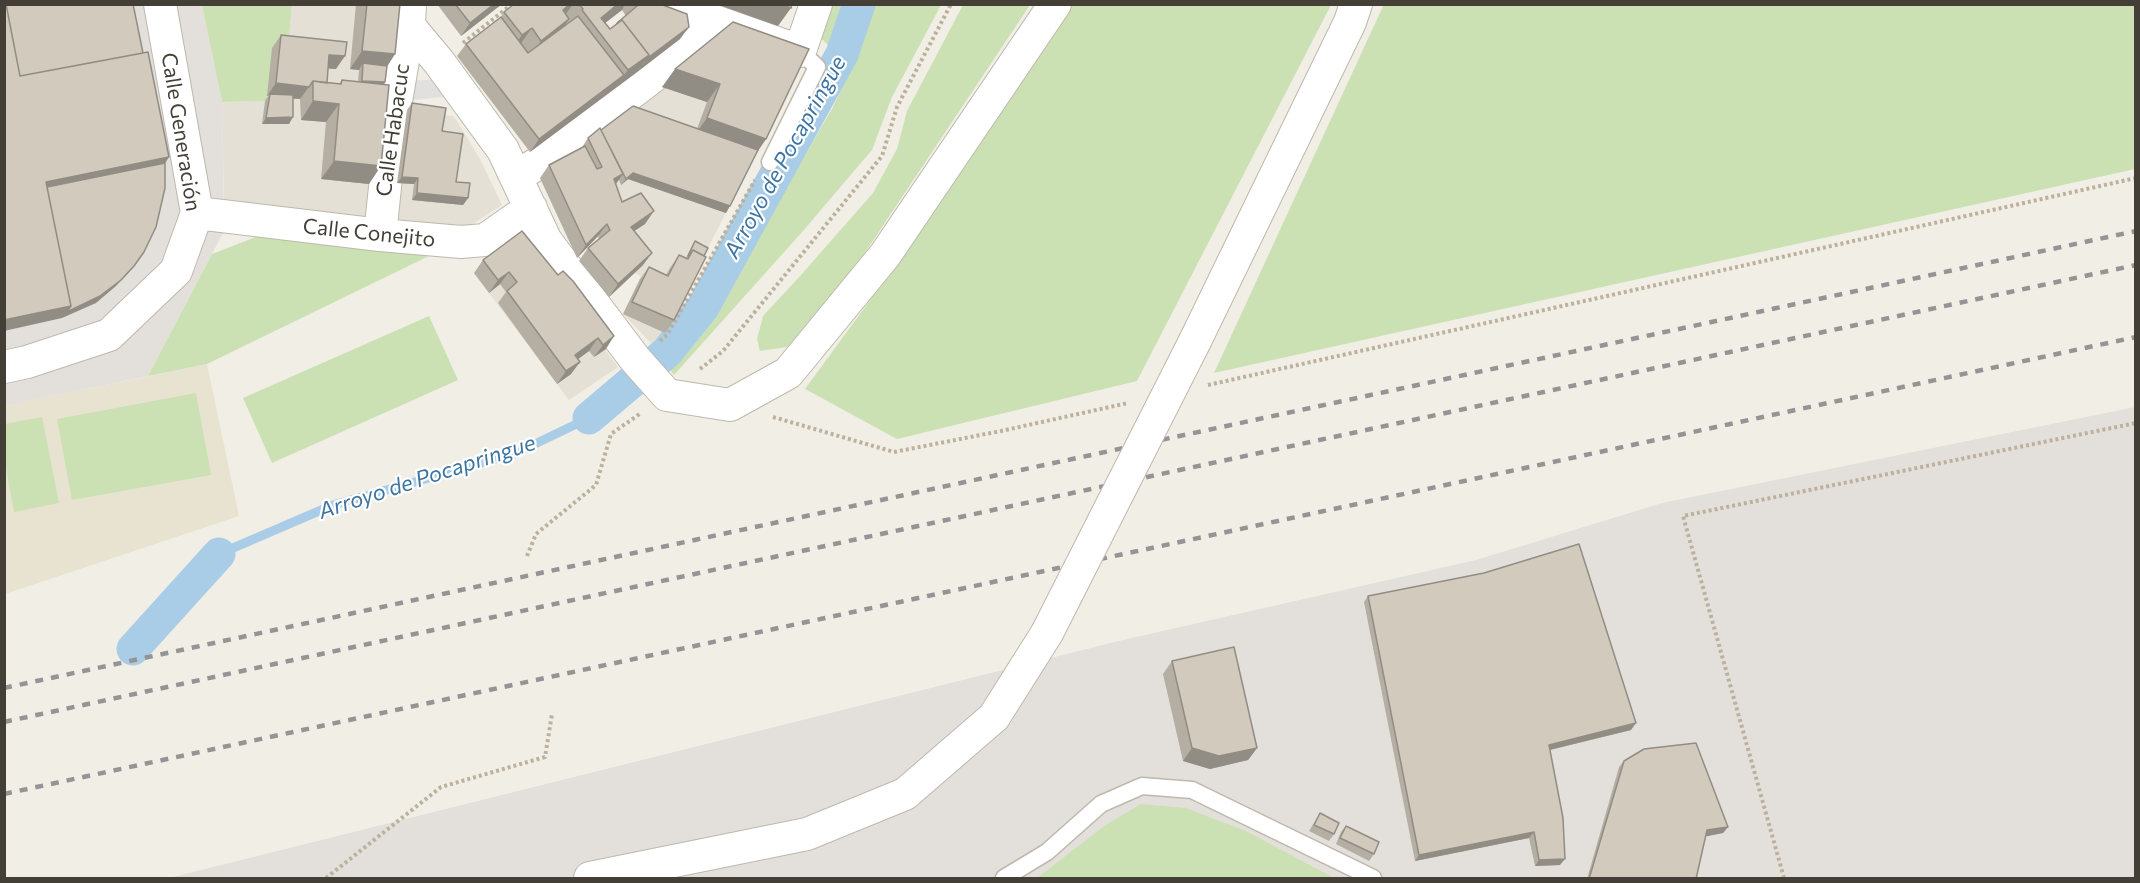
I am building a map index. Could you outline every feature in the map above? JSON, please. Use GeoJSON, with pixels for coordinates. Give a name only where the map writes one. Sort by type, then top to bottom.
{"type":"FeatureCollection","features":[{"type":"Feature","properties":{"kind":"street","name":"Calle Generación"},"geometry":{"type":"LineString","coordinates":[[4,367],[27,362],[109,335],[176,271],[197,213],[160,4]]}},
{"type":"Feature","properties":{"kind":"street"},"geometry":{"type":"LineString","coordinates":[[666,4],[800,51],[816,4]]}},
{"type":"Feature","properties":{"kind":"street"},"geometry":{"type":"LineString","coordinates":[[409,15],[439,62],[502,150],[546,241],[648,372],[730,405],[788,373],[885,255],[1054,4]]}},
{"type":"Feature","properties":{"kind":"street"},"geometry":{"type":"LineString","coordinates":[[590,879],[807,834],[905,794],[994,717],[1047,633],[1195,341],[1350,22],[1356,4]]}},
{"type":"Feature","properties":{"kind":"street","name":"Calle Habacuc"},"geometry":{"type":"LineString","coordinates":[[380,235],[391,130],[409,15]]}},
{"type":"Feature","properties":{"kind":"street"},"geometry":{"type":"LineString","coordinates":[[516,177],[548,158],[721,24]]}},
{"type":"Feature","properties":{"kind":"street","name":"Calle Conejito"},"geometry":{"type":"LineString","coordinates":[[197,213],[380,235],[460,242],[485,240],[531,208]]}},
{"type":"Feature","properties":{"kind":"lane"},"geometry":{"type":"LineString","coordinates":[[770,162],[817,67],[800,51]]}},
{"type":"Feature","properties":{"kind":"lane"},"geometry":{"type":"LineString","coordinates":[[1004,879],[1047,852],[1101,804],[1142,786],[1192,790],[1373,879]]}},
{"type":"Feature","properties":{"kind":"path"},"geometry":{"type":"LineString","coordinates":[[439,62],[512,4]]}},
{"type":"Feature","properties":{"kind":"path"},"geometry":{"type":"LineString","coordinates":[[648,372],[723,351],[882,156],[897,107],[951,4]]}},
{"type":"Feature","properties":{"kind":"path"},"geometry":{"type":"LineString","coordinates":[[527,556],[536,534],[596,485],[612,434],[758,174],[770,162]]}},
{"type":"Feature","properties":{"kind":"path"},"geometry":{"type":"LineString","coordinates":[[1199,387],[2136,178]]}},
{"type":"Feature","properties":{"kind":"path"},"geometry":{"type":"LineString","coordinates":[[730,405],[894,452],[1130,402]]}},
{"type":"Feature","properties":{"kind":"path"},"geometry":{"type":"LineString","coordinates":[[1784,879],[1683,516],[2136,423]]}},
{"type":"Feature","properties":{"kind":"path"},"geometry":{"type":"LineString","coordinates":[[326,879],[441,787],[545,757],[552,714]]}},
{"type":"Feature","properties":{"kind":"shaded area"},"geometry":{"type":"Polygon","coordinates":[[[372,4],[376,108],[365,218],[224,205],[222,102],[268,101],[272,48],[288,49],[292,5],[372,4]]]}},
{"type":"Feature","properties":{"kind":"shaded area"},"geometry":{"type":"Polygon","coordinates":[[[5,5],[202,5],[222,102],[224,231],[148,376],[5,406],[5,5]]]}},
{"type":"Feature","properties":{"kind":"shaded area"},"geometry":{"type":"Polygon","coordinates":[[[721,40],[746,173],[665,333],[653,345],[623,314],[641,276],[635,273],[609,297],[579,261],[601,243],[598,237],[577,258],[540,178],[721,40]]]}},
{"type":"Feature","properties":{"kind":"shaded area"},"geometry":{"type":"Polygon","coordinates":[[[442,79],[490,144],[482,150],[444,97],[403,101],[405,81],[442,79]]]}},
{"type":"Feature","properties":{"kind":"shaded area"},"geometry":{"type":"Polygon","coordinates":[[[441,115],[453,116],[457,121],[480,159],[502,205],[465,229],[394,224],[399,184],[441,115]]]}},
{"type":"Feature","properties":{"kind":"shaded area"},"geometry":{"type":"Polygon","coordinates":[[[520,239],[618,367],[569,400],[474,273],[520,239]]]}},
{"type":"Feature","properties":{"kind":"shaded area"},"geometry":{"type":"Polygon","coordinates":[[[207,364],[239,516],[5,594],[4,406],[207,364]]]}},
{"type":"Feature","properties":{"kind":"shaded area"},"geometry":{"type":"Polygon","coordinates":[[[2135,407],[2135,878],[169,878],[1123,640],[1476,560],[1662,503],[2135,407]]]}},
{"type":"Feature","properties":{"kind":"green space"},"geometry":{"type":"Polygon","coordinates":[[[1384,4],[2135,5],[2135,169],[1214,373],[1384,4]]]}},
{"type":"Feature","properties":{"kind":"green space"},"geometry":{"type":"Polygon","coordinates":[[[202,5],[292,5],[288,50],[267,96],[268,101],[222,102],[202,5]]]}},
{"type":"Feature","properties":{"kind":"green space"},"geometry":{"type":"Polygon","coordinates":[[[826,5],[846,5],[831,48],[816,33],[826,5]]]}},
{"type":"Feature","properties":{"kind":"green space"},"geometry":{"type":"Polygon","coordinates":[[[875,5],[941,5],[892,97],[872,150],[674,375],[667,366],[718,306],[833,107],[862,44],[875,5]]]}},
{"type":"Feature","properties":{"kind":"green space"},"geometry":{"type":"Polygon","coordinates":[[[963,5],[1030,5],[830,305],[787,347],[760,351],[757,339],[763,316],[873,193],[897,149],[907,111],[963,5]]]}},
{"type":"Feature","properties":{"kind":"green space"},"geometry":{"type":"Polygon","coordinates":[[[1070,5],[1331,5],[1137,381],[897,439],[805,389],[890,273],[1070,5]]]}},
{"type":"Feature","properties":{"kind":"green space"},"geometry":{"type":"Polygon","coordinates":[[[261,235],[429,256],[207,364],[148,376],[212,254],[261,235]]]}},
{"type":"Feature","properties":{"kind":"green space"},"geometry":{"type":"Polygon","coordinates":[[[429,316],[458,380],[272,463],[243,398],[429,316]]]}},
{"type":"Feature","properties":{"kind":"green space"},"geometry":{"type":"Polygon","coordinates":[[[196,393],[211,475],[72,500],[57,419],[196,393]]]}},
{"type":"Feature","properties":{"kind":"green space"},"geometry":{"type":"Polygon","coordinates":[[[42,417],[59,503],[14,512],[5,463],[5,424],[42,417]]]}},
{"type":"Feature","properties":{"kind":"green space"},"geometry":{"type":"Polygon","coordinates":[[[1141,804],[1186,808],[1246,831],[1334,878],[1037,878],[1107,824],[1141,804]]]}},
{"type":"Feature","properties":{"kind":"building"},"geometry":{"type":"Polygon","coordinates":[[[4,4],[6,4],[20,76],[148,52],[169,157],[46,182],[71,306],[4,320],[4,4]]]}},
{"type":"Feature","properties":{"kind":"building"},"geometry":{"type":"Polygon","coordinates":[[[6,4],[133,4],[143,53],[20,76],[6,4]]]}},
{"type":"Feature","properties":{"kind":"building"},"geometry":{"type":"Polygon","coordinates":[[[367,4],[400,4],[395,54],[362,51],[367,4]]]}},
{"type":"Feature","properties":{"kind":"building"},"geometry":{"type":"Polygon","coordinates":[[[455,4],[494,4],[470,23],[455,4]]]}},
{"type":"Feature","properties":{"kind":"building"},"geometry":{"type":"Polygon","coordinates":[[[514,4],[570,4],[563,10],[569,19],[541,41],[532,28],[522,35],[504,12],[514,4]]]}},
{"type":"Feature","properties":{"kind":"building"},"geometry":{"type":"Polygon","coordinates":[[[579,4],[618,4],[601,18],[610,29],[622,20],[649,55],[628,70],[579,4]]]}},
{"type":"Feature","properties":{"kind":"building"},"geometry":{"type":"Polygon","coordinates":[[[636,4],[660,4],[687,14],[689,27],[645,60],[649,55],[622,20],[617,24],[637,6],[636,4]]]}},
{"type":"Feature","properties":{"kind":"building"},"geometry":{"type":"Polygon","coordinates":[[[578,16],[624,75],[539,139],[466,44],[501,17],[528,53],[578,16]]]}},
{"type":"Feature","properties":{"kind":"building"},"geometry":{"type":"Polygon","coordinates":[[[733,22],[809,49],[766,139],[707,118],[720,84],[675,69],[733,22]]]}},
{"type":"Feature","properties":{"kind":"building"},"geometry":{"type":"Polygon","coordinates":[[[281,35],[347,42],[345,56],[329,55],[327,83],[313,81],[309,87],[276,83],[281,35]]]}},
{"type":"Feature","properties":{"kind":"building"},"geometry":{"type":"Polygon","coordinates":[[[363,63],[387,66],[385,82],[362,81],[363,63]]]}},
{"type":"Feature","properties":{"kind":"building"},"geometry":{"type":"Polygon","coordinates":[[[342,80],[389,85],[381,166],[334,161],[339,104],[313,101],[313,81],[341,84],[342,80]]]}},
{"type":"Feature","properties":{"kind":"building"},"geometry":{"type":"Polygon","coordinates":[[[270,94],[293,95],[293,117],[266,118],[270,94]]]}},
{"type":"Feature","properties":{"kind":"building"},"geometry":{"type":"Polygon","coordinates":[[[412,103],[446,108],[442,131],[463,134],[456,182],[470,183],[468,198],[417,193],[418,178],[402,177],[412,103]]]}},
{"type":"Feature","properties":{"kind":"building"},"geometry":{"type":"Polygon","coordinates":[[[633,106],[758,150],[730,206],[633,173],[626,179],[601,130],[633,106]]]}},
{"type":"Feature","properties":{"kind":"building"},"geometry":{"type":"Polygon","coordinates":[[[600,128],[623,174],[614,179],[622,202],[641,193],[654,211],[631,227],[652,253],[618,284],[588,248],[610,230],[607,224],[586,245],[549,165],[585,146],[597,169],[602,167],[588,138],[600,128]]]}},
{"type":"Feature","properties":{"kind":"building"},"geometry":{"type":"Polygon","coordinates":[[[165,163],[165,188],[156,227],[144,252],[121,280],[100,296],[67,312],[71,306],[47,187],[165,163]]]}},
{"type":"Feature","properties":{"kind":"building"},"geometry":{"type":"Polygon","coordinates":[[[522,231],[558,275],[563,271],[573,281],[614,336],[603,345],[598,338],[575,355],[580,362],[566,371],[507,291],[517,282],[509,272],[498,280],[483,260],[522,231]]]}},
{"type":"Feature","properties":{"kind":"building"},"geometry":{"type":"Polygon","coordinates":[[[695,241],[708,248],[704,256],[693,250],[688,256],[695,241]]]}},
{"type":"Feature","properties":{"kind":"building"},"geometry":{"type":"Polygon","coordinates":[[[693,250],[706,257],[674,320],[632,302],[649,267],[668,276],[679,255],[688,259],[693,250]]]}},
{"type":"Feature","properties":{"kind":"building"},"geometry":{"type":"Polygon","coordinates":[[[1579,544],[1636,723],[1549,745],[1563,818],[1565,859],[1539,860],[1534,832],[1419,855],[1368,596],[1484,573],[1579,544]]]}},
{"type":"Feature","properties":{"kind":"building"},"geometry":{"type":"Polygon","coordinates":[[[1234,647],[1257,748],[1219,756],[1192,748],[1172,661],[1234,647]]]}},
{"type":"Feature","properties":{"kind":"building"},"geometry":{"type":"Polygon","coordinates":[[[1696,743],[1728,827],[1707,830],[1696,879],[1589,879],[1624,761],[1644,749],[1696,743]]]}},
{"type":"Feature","properties":{"kind":"building"},"geometry":{"type":"Polygon","coordinates":[[[1320,813],[1339,823],[1334,834],[1314,825],[1320,813]]]}},
{"type":"Feature","properties":{"kind":"building"},"geometry":{"type":"Polygon","coordinates":[[[1346,826],[1379,842],[1374,854],[1340,838],[1346,826]]]}},
{"type":"Feature","properties":{"kind":"waterway","name":"Arroyo de Pocapringue"},"geometry":{"type":"LineString","coordinates":[[589,418],[667,352],[703,307],[842,54],[859,4]]}},
{"type":"Feature","properties":{"kind":"waterway","name":"Arroyo de Pocapringue"},"geometry":{"type":"LineString","coordinates":[[219,554],[333,505],[514,454],[589,418]]}},
{"type":"Feature","properties":{"kind":"waterway","name":"Arroyo de Pocapringue"},"geometry":{"type":"LineString","coordinates":[[133,649],[219,554]]}},
{"type":"Feature","properties":{"kind":"railway"},"geometry":{"type":"LineString","coordinates":[[4,688],[2136,231]]}},
{"type":"Feature","properties":{"kind":"railway"},"geometry":{"type":"LineString","coordinates":[[4,722],[2136,265]]}},
{"type":"Feature","properties":{"kind":"railway"},"geometry":{"type":"LineString","coordinates":[[4,794],[2136,337]]}}]}
